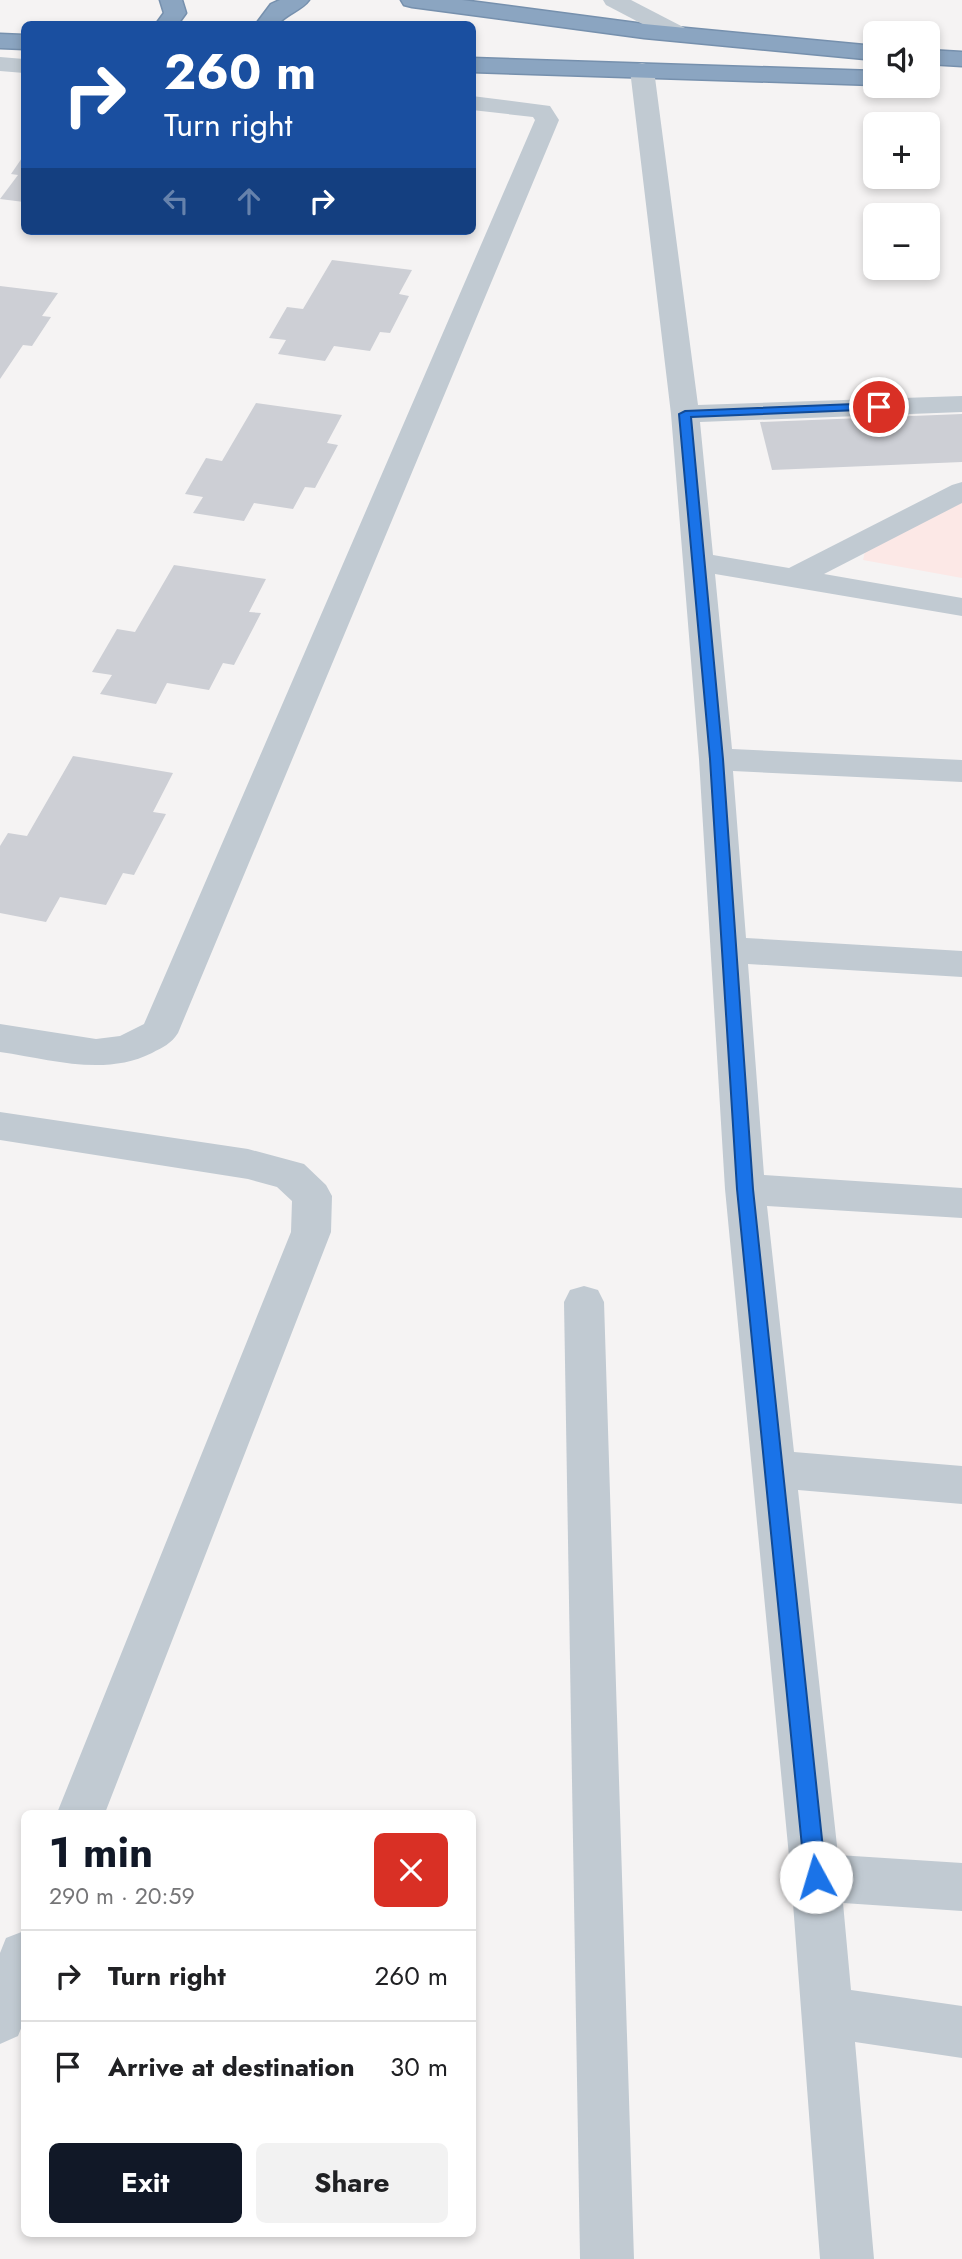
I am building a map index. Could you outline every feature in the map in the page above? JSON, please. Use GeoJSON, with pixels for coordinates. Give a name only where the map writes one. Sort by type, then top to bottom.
{"type":"FeatureCollection","features":[{"type":"Feature","properties":{"kind":"highway"},"geometry":{"type":"LineString","coordinates":[[169,21],[175,13],[171,0]]}},
{"type":"Feature","properties":{"kind":"highway"},"geometry":{"type":"LineString","coordinates":[[269,21],[279,9],[298,0]]}},
{"type":"Feature","properties":{"kind":"highway"},"geometry":{"type":"LineString","coordinates":[[412,0],[644,31],[863,52]]}},
{"type":"Feature","properties":{"kind":"highway"},"geometry":{"type":"LineString","coordinates":[[5,60],[21,45]]}},
{"type":"Feature","properties":{"kind":"highway"},"geometry":{"type":"LineString","coordinates":[[940,58],[962,59]]}},
{"type":"Feature","properties":{"kind":"highway"},"geometry":{"type":"LineString","coordinates":[[476,65],[863,78]]}},
{"type":"Feature","properties":{"kind":"street"},"geometry":{"type":"LineString","coordinates":[[614,0],[679,34]]}},
{"type":"Feature","properties":{"kind":"street"},"geometry":{"type":"LineString","coordinates":[[642,70],[685,414],[731,950],[745,1189],[816,1877],[847,2259]]}},
{"type":"Feature","properties":{"kind":"street"},"geometry":{"type":"LineString","coordinates":[[0,1038],[96,1053],[127,1049],[159,1033],[547,120],[542,111],[476,103]]}},
{"type":"Feature","properties":{"kind":"street"},"geometry":{"type":"LineString","coordinates":[[685,414],[962,404]]}},
{"type":"Feature","properties":{"kind":"street"},"geometry":{"type":"LineString","coordinates":[[795,577],[962,491]]}},
{"type":"Feature","properties":{"kind":"street"},"geometry":{"type":"LineString","coordinates":[[698,562],[962,607]]}},
{"type":"Feature","properties":{"kind":"street"},"geometry":{"type":"LineString","coordinates":[[716,759],[962,771]]}},
{"type":"Feature","properties":{"kind":"street"},"geometry":{"type":"LineString","coordinates":[[731,950],[962,964]]}},
{"type":"Feature","properties":{"kind":"street"},"geometry":{"type":"LineString","coordinates":[[0,1126],[247,1164],[290,1175],[312,1196],[311,1232],[82,1810]]}},
{"type":"Feature","properties":{"kind":"street"},"geometry":{"type":"LineString","coordinates":[[745,1189],[962,1203]]}},
{"type":"Feature","properties":{"kind":"street"},"geometry":{"type":"LineString","coordinates":[[584,1303],[607,2259]]}},
{"type":"Feature","properties":{"kind":"street"},"geometry":{"type":"LineString","coordinates":[[772,1469],[962,1485]]}},
{"type":"Feature","properties":{"kind":"street"},"geometry":{"type":"LineString","coordinates":[[816,1877],[962,1887]]}},
{"type":"Feature","properties":{"kind":"street"},"geometry":{"type":"LineString","coordinates":[[0,2018],[21,1964]]}},
{"type":"Feature","properties":{"kind":"street"},"geometry":{"type":"LineString","coordinates":[[826,2012],[962,2032]]}},
{"type":"Feature","properties":{"kind":"shaded area"},"geometry":{"type":"Polygon","coordinates":[[[962,498],[962,578],[863,560],[867,543],[962,498]]]}},
{"type":"Feature","properties":{"kind":"building"},"geometry":{"type":"Polygon","coordinates":[[[21,159],[21,202],[0,199],[18,175],[11,174],[21,159]]]}},
{"type":"Feature","properties":{"kind":"building"},"geometry":{"type":"Polygon","coordinates":[[[332,260],[412,270],[399,294],[409,296],[390,333],[380,332],[370,351],[334,346],[325,361],[278,354],[286,340],[269,338],[287,307],[303,309],[332,260]]]}},
{"type":"Feature","properties":{"kind":"building"},"geometry":{"type":"Polygon","coordinates":[[[0,286],[58,293],[42,316],[51,317],[32,346],[23,345],[0,379],[0,286]]]}},
{"type":"Feature","properties":{"kind":"building"},"geometry":{"type":"Polygon","coordinates":[[[256,403],[342,415],[327,443],[338,445],[315,488],[305,487],[293,509],[254,503],[244,521],[193,513],[203,497],[185,494],[206,458],[222,461],[256,403]]]}},
{"type":"Feature","properties":{"kind":"building"},"geometry":{"type":"Polygon","coordinates":[[[962,414],[962,462],[772,470],[760,422],[962,414]]]}},
{"type":"Feature","properties":{"kind":"building"},"geometry":{"type":"Polygon","coordinates":[[[174,565],[266,579],[249,612],[261,613],[234,665],[223,663],[209,690],[167,683],[156,704],[100,694],[112,675],[92,672],[117,629],[135,632],[174,565]]]}},
{"type":"Feature","properties":{"kind":"building"},"geometry":{"type":"Polygon","coordinates":[[[73,756],[173,773],[153,812],[166,814],[134,875],[123,873],[106,905],[60,897],[46,922],[0,913],[0,846],[8,833],[27,836],[73,756]]]}},
{"type":"Feature","properties":{"kind":"route"},"geometry":{"type":"LineString","coordinates":[[816,1877],[745,1189],[731,950],[685,414],[879,407]]}}]}
